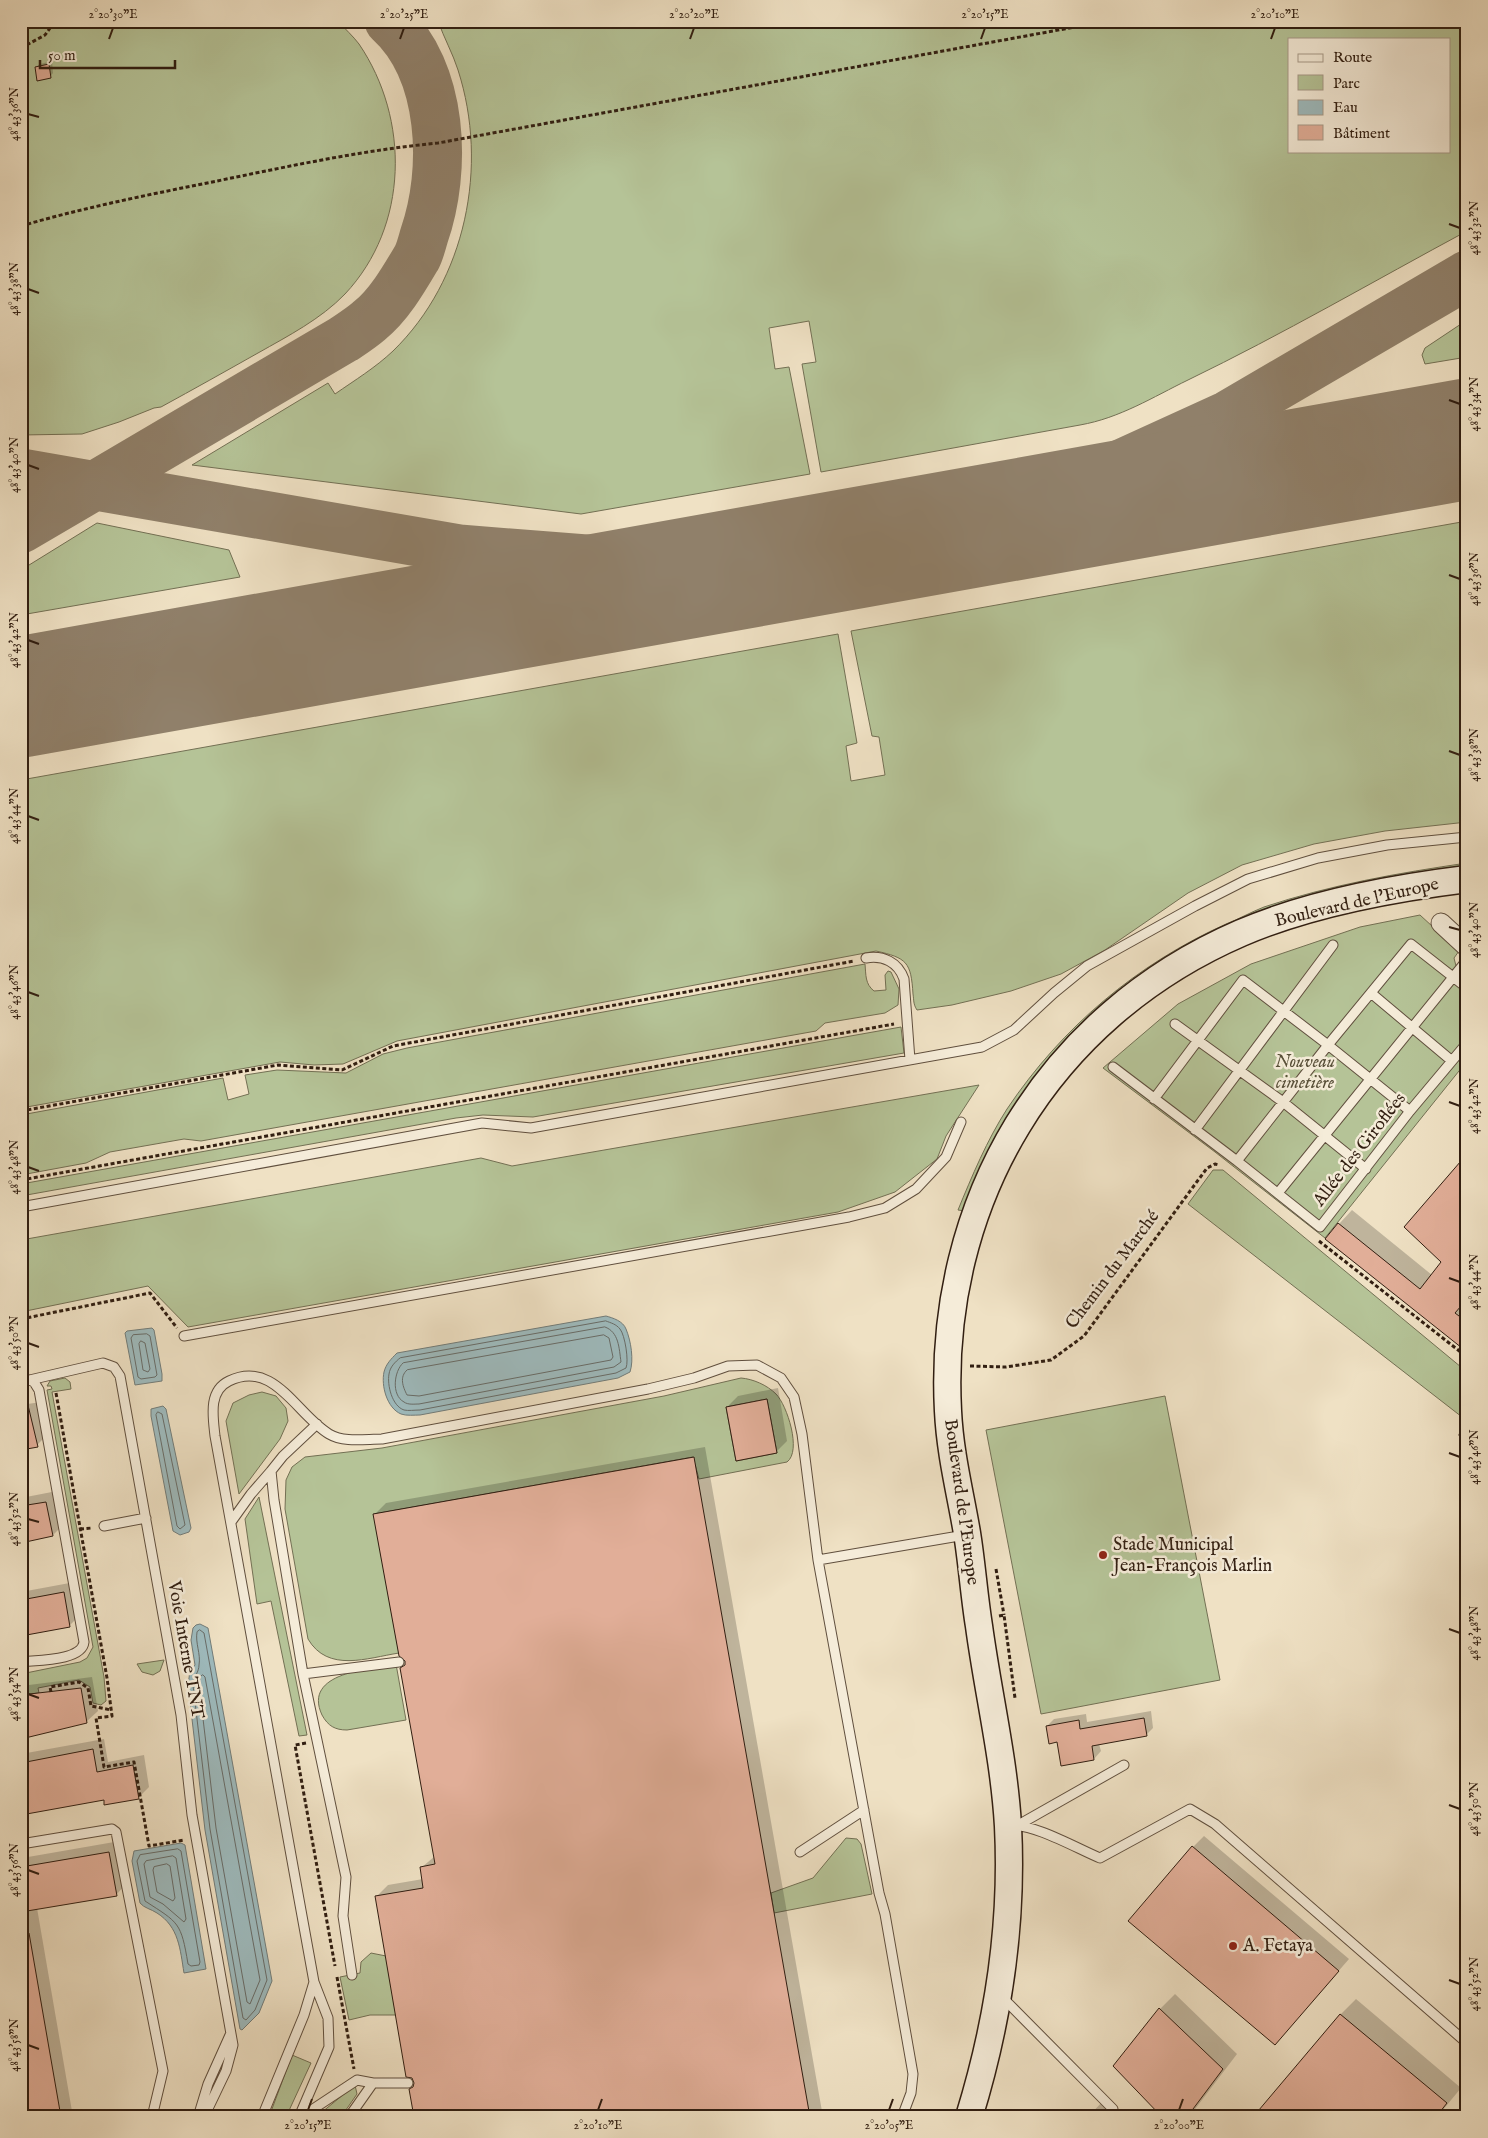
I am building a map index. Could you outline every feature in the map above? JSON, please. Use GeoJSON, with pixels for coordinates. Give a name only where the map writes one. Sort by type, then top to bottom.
{"type":"FeatureCollection","features":[{"type":"Feature","properties":{"kind":"main road","name":"Boulevard de l'Europe"},"geometry":{"type":"LineString","coordinates":[[969,2117],[984,2070],[998,1993],[1004,1954],[1014,1825],[979,1629],[968,1534],[952,1460],[948,1412],[947,1366],[949,1326],[961,1256],[970,1224],[986,1184],[1010,1137],[1060,1065],[1107,1018],[1152,982],[1241,933],[1309,910],[1407,888],[1467,879]]}},
{"type":"Feature","properties":{"kind":"street"},"geometry":{"type":"LineString","coordinates":[[1441,923],[1467,946]]}},
{"type":"Feature","properties":{"kind":"lane"},"geometry":{"type":"LineString","coordinates":[[21,1207],[482,1123],[530,1128],[982,1047],[1014,1030],[1087,966],[1248,879],[1326,857],[1387,845],[1467,837]]}},
{"type":"Feature","properties":{"kind":"lane"},"geometry":{"type":"LineString","coordinates":[[1238,1161],[1328,1044],[1411,944],[1467,988]]}},
{"type":"Feature","properties":{"kind":"lane"},"geometry":{"type":"LineString","coordinates":[[1196,1130],[1333,945]]}},
{"type":"Feature","properties":{"kind":"lane"},"geometry":{"type":"LineString","coordinates":[[866,958],[880,957],[895,964],[901,970],[904,979],[910,1060]]}},
{"type":"Feature","properties":{"kind":"lane"},"geometry":{"type":"LineString","coordinates":[[1278,1193],[1467,960]]}},
{"type":"Feature","properties":{"kind":"lane"},"geometry":{"type":"LineString","coordinates":[[1154,1099],[1243,980],[1328,1044],[1410,1111]]}},
{"type":"Feature","properties":{"kind":"lane"},"geometry":{"type":"LineString","coordinates":[[1372,993],[1452,1061]]}},
{"type":"Feature","properties":{"kind":"lane"},"geometry":{"type":"LineString","coordinates":[[1175,1024],[1283,1102],[1366,1169]]}},
{"type":"Feature","properties":{"kind":"lane","name":"Allée des Giroflées"},"geometry":{"type":"LineString","coordinates":[[1112,1068],[1238,1161],[1320,1227],[1410,1111],[1467,1043]]}},
{"type":"Feature","properties":{"kind":"lane"},"geometry":{"type":"LineString","coordinates":[[184,1336],[850,1217],[885,1208],[916,1189],[946,1158],[961,1122]]}},
{"type":"Feature","properties":{"kind":"lane","name":"Voie Interne TNT"},"geometry":{"type":"LineString","coordinates":[[25,1381],[103,1363],[108,1364],[118,1372],[181,1715],[196,1838],[233,2045],[231,2056],[219,2087],[204,2117]]}},
{"type":"Feature","properties":{"kind":"lane"},"geometry":{"type":"LineString","coordinates":[[300,2117],[329,2047],[328,2018],[314,1982],[266,1723],[213,1418],[216,1392],[224,1383],[237,1377],[253,1375],[268,1379],[330,1435],[345,1440],[382,1439],[648,1389],[694,1378],[728,1366],[757,1365],[781,1378],[794,1397],[802,1434],[818,1560],[879,1893],[885,1914],[913,2074],[911,2093],[902,2117]]}},
{"type":"Feature","properties":{"kind":"lane"},"geometry":{"type":"LineString","coordinates":[[21,1662],[74,1656],[82,1650],[84,1642],[39,1390],[34,1382],[25,1381]]}},
{"type":"Feature","properties":{"kind":"lane"},"geometry":{"type":"LineString","coordinates":[[231,1522],[251,1494],[283,1456],[317,1424]]}},
{"type":"Feature","properties":{"kind":"lane"},"geometry":{"type":"LineString","coordinates":[[272,1471],[274,1500],[303,1674],[346,1877],[344,1916],[352,1975]]}},
{"type":"Feature","properties":{"kind":"lane"},"geometry":{"type":"LineString","coordinates":[[104,1526],[146,1518]]}},
{"type":"Feature","properties":{"kind":"lane"},"geometry":{"type":"LineString","coordinates":[[818,1560],[968,1534]]}},
{"type":"Feature","properties":{"kind":"lane"},"geometry":{"type":"LineString","coordinates":[[303,1674],[399,1662]]}},
{"type":"Feature","properties":{"kind":"lane"},"geometry":{"type":"LineString","coordinates":[[1014,1825],[1124,1765]]}},
{"type":"Feature","properties":{"kind":"lane"},"geometry":{"type":"LineString","coordinates":[[1014,1825],[1100,1858],[1190,1809],[1215,1824],[1467,2043]]}},
{"type":"Feature","properties":{"kind":"lane"},"geometry":{"type":"LineString","coordinates":[[800,1852],[864,1810]]}},
{"type":"Feature","properties":{"kind":"lane"},"geometry":{"type":"LineString","coordinates":[[21,1844],[112,1829],[116,1832],[163,2071],[152,2117]]}},
{"type":"Feature","properties":{"kind":"lane"},"geometry":{"type":"LineString","coordinates":[[262,2117],[304,2015],[314,1982]]}},
{"type":"Feature","properties":{"kind":"lane"},"geometry":{"type":"LineString","coordinates":[[998,1993],[1113,2109]]}},
{"type":"Feature","properties":{"kind":"lane"},"geometry":{"type":"LineString","coordinates":[[198,2117],[208,2084],[230,2035]]}},
{"type":"Feature","properties":{"kind":"lane"},"geometry":{"type":"LineString","coordinates":[[300,2117],[356,2080],[373,2083],[408,2083]]}},
{"type":"Feature","properties":{"kind":"lane"},"geometry":{"type":"LineString","coordinates":[[349,2117],[373,2083]]}},
{"type":"Feature","properties":{"kind":"path"},"geometry":{"type":"LineString","coordinates":[[21,48],[46,35],[55,21]]}},
{"type":"Feature","properties":{"kind":"path"},"geometry":{"type":"LineString","coordinates":[[21,226],[116,202],[276,169],[395,148],[438,143],[1108,21]]}},
{"type":"Feature","properties":{"kind":"path"},"geometry":{"type":"LineString","coordinates":[[21,1111],[278,1065],[342,1070],[393,1046],[820,969],[866,958]]}},
{"type":"Feature","properties":{"kind":"path"},"geometry":{"type":"LineString","coordinates":[[21,1180],[907,1021]]}},
{"type":"Feature","properties":{"kind":"path","name":"Chemin du Marché"},"geometry":{"type":"LineString","coordinates":[[947,1366],[1006,1367],[1050,1360],[1084,1336],[1207,1168],[1215,1164],[1224,1166]]}},
{"type":"Feature","properties":{"kind":"path"},"geometry":{"type":"LineString","coordinates":[[1318,1240],[1467,1357]]}},
{"type":"Feature","properties":{"kind":"path"},"geometry":{"type":"LineString","coordinates":[[21,1319],[150,1293],[184,1336]]}},
{"type":"Feature","properties":{"kind":"path"},"geometry":{"type":"LineString","coordinates":[[56,1393],[112,1716],[96,1718],[104,1767],[134,1762],[146,1822],[148,1846],[196,1838]]}},
{"type":"Feature","properties":{"kind":"path"},"geometry":{"type":"LineString","coordinates":[[1467,1420],[1460,1434],[1463,1450],[1467,1454]]}},
{"type":"Feature","properties":{"kind":"path"},"geometry":{"type":"LineString","coordinates":[[50,1692],[50,1687],[79,1682],[88,1688],[91,1706],[111,1710]]}},
{"type":"Feature","properties":{"kind":"path"},"geometry":{"type":"LineString","coordinates":[[108,1691],[114,1690]]}},
{"type":"Feature","properties":{"kind":"path"},"geometry":{"type":"LineString","coordinates":[[318,1740],[295,1745],[356,2080]]}},
{"type":"Feature","properties":{"kind":"green space"},"geometry":{"type":"Polygon","coordinates":[[[21,21],[338,21],[359,44],[376,73],[387,105],[394,138],[395,172],[391,205],[381,237],[366,267],[345,294],[326,311],[281,340],[161,407],[82,434],[21,435],[21,21]]]}},
{"type":"Feature","properties":{"kind":"green space"},"geometry":{"type":"Polygon","coordinates":[[[438,21],[1467,21],[1467,231],[1294,326],[1149,400],[1123,412],[1080,425],[821,472],[802,364],[816,362],[809,321],[769,328],[775,369],[789,367],[810,474],[581,514],[192,465],[328,383],[335,394],[365,374],[393,351],[418,322],[438,291],[454,256],[464,220],[470,182],[471,144],[467,107],[454,58],[438,21]]]}},
{"type":"Feature","properties":{"kind":"green space"},"geometry":{"type":"Polygon","coordinates":[[[1467,320],[1467,357],[1425,364],[1422,355],[1425,348],[1467,320]]]}},
{"type":"Feature","properties":{"kind":"green space"},"geometry":{"type":"Polygon","coordinates":[[[1467,521],[1467,822],[1385,831],[1314,844],[1242,865],[1188,893],[1105,950],[1061,974],[1011,991],[952,1005],[917,1010],[909,968],[901,959],[876,951],[397,1041],[343,1064],[314,1065],[280,1062],[21,1108],[21,780],[838,634],[857,743],[846,746],[851,781],[885,775],[879,737],[872,736],[851,631],[1467,521]]]}},
{"type":"Feature","properties":{"kind":"green space"},"geometry":{"type":"Polygon","coordinates":[[[97,523],[229,550],[240,577],[21,615],[21,570],[97,523]]]}},
{"type":"Feature","properties":{"kind":"green space"},"geometry":{"type":"Polygon","coordinates":[[[1467,863],[1467,869],[1411,877],[1125,990],[965,1211],[958,1210],[974,1171],[993,1133],[1007,1109],[1029,1079],[1077,1025],[1132,978],[1193,940],[1264,907],[1364,880],[1467,863]]]}},
{"type":"Feature","properties":{"kind":"green space","name":"Nouveau cimetière"},"geometry":{"type":"Polygon","coordinates":[[[1420,915],[1459,951],[1454,958],[1456,966],[1467,974],[1467,1061],[1325,1238],[1103,1068],[1178,1004],[1251,964],[1360,927],[1420,915]]]}},
{"type":"Feature","properties":{"kind":"green space"},"geometry":{"type":"Polygon","coordinates":[[[865,964],[867,982],[874,991],[886,990],[885,975],[888,971],[891,972],[899,989],[898,1005],[885,1013],[825,1023],[816,1031],[201,1141],[184,1139],[110,1152],[86,1163],[21,1175],[21,1115],[223,1078],[228,1100],[249,1094],[245,1075],[277,1070],[346,1073],[383,1054],[407,1048],[865,964]]]}},
{"type":"Feature","properties":{"kind":"green space"},"geometry":{"type":"Polygon","coordinates":[[[901,1027],[904,1053],[533,1117],[483,1115],[456,1118],[21,1196],[21,1184],[901,1027]]]}},
{"type":"Feature","properties":{"kind":"green space"},"geometry":{"type":"Polygon","coordinates":[[[979,1085],[946,1136],[937,1159],[895,1192],[838,1212],[188,1327],[148,1286],[21,1312],[21,1240],[481,1158],[512,1166],[979,1085]]]}},
{"type":"Feature","properties":{"kind":"green space"},"geometry":{"type":"Polygon","coordinates":[[[1213,1170],[1223,1170],[1467,1372],[1467,1411],[1462,1417],[1188,1204],[1213,1170]]]}},
{"type":"Feature","properties":{"kind":"green space"},"geometry":{"type":"Polygon","coordinates":[[[65,1378],[70,1382],[71,1389],[52,1392],[104,1677],[106,1701],[101,1705],[93,1703],[90,1687],[79,1680],[38,1688],[39,1693],[21,1695],[21,1674],[80,1662],[87,1658],[93,1647],[47,1390],[52,1389],[51,1386],[47,1386],[50,1381],[65,1378]]]}},
{"type":"Feature","properties":{"kind":"green space"},"geometry":{"type":"Polygon","coordinates":[[[741,1378],[760,1383],[776,1394],[788,1417],[793,1439],[791,1456],[787,1462],[699,1479],[693,1457],[374,1514],[399,1653],[361,1660],[337,1660],[316,1650],[308,1639],[285,1509],[286,1480],[292,1467],[305,1457],[382,1448],[664,1396],[741,1378]],[[767,1399],[726,1407],[736,1461],[777,1453],[767,1399]]]}},
{"type":"Feature","properties":{"kind":"green space"},"geometry":{"type":"Polygon","coordinates":[[[262,1392],[276,1396],[286,1408],[288,1421],[280,1439],[239,1494],[226,1421],[233,1403],[249,1395],[262,1392]]]}},
{"type":"Feature","properties":{"kind":"green space","name":"Stade Municipal Jean-François Marlin"},"geometry":{"type":"Polygon","coordinates":[[[1165,1396],[1220,1680],[1041,1714],[986,1430],[1165,1396]]]}},
{"type":"Feature","properties":{"kind":"green space"},"geometry":{"type":"Polygon","coordinates":[[[259,1497],[307,1735],[299,1736],[271,1601],[257,1604],[245,1519],[259,1497]]]}},
{"type":"Feature","properties":{"kind":"green space"},"geometry":{"type":"Polygon","coordinates":[[[164,1660],[160,1671],[153,1675],[142,1672],[137,1664],[164,1660]]]}},
{"type":"Feature","properties":{"kind":"green space"},"geometry":{"type":"Polygon","coordinates":[[[396,1664],[406,1720],[347,1730],[329,1725],[322,1715],[318,1701],[322,1690],[330,1681],[356,1671],[396,1664]]]}},
{"type":"Feature","properties":{"kind":"green space"},"geometry":{"type":"Polygon","coordinates":[[[846,1838],[857,1839],[861,1844],[872,1894],[774,1913],[771,1893],[813,1878],[846,1838]]]}},
{"type":"Feature","properties":{"kind":"green space"},"geometry":{"type":"Polygon","coordinates":[[[371,1953],[386,1956],[396,2015],[370,2015],[349,2020],[340,1977],[360,1973],[361,1962],[371,1953]]]}},
{"type":"Feature","properties":{"kind":"green space"},"geometry":{"type":"Polygon","coordinates":[[[292,2055],[311,2063],[286,2117],[269,2117],[292,2055]]]}},
{"type":"Feature","properties":{"kind":"green space"},"geometry":{"type":"Polygon","coordinates":[[[355,2085],[357,2094],[341,2117],[316,2117],[355,2085]]]}},
{"type":"Feature","properties":{"kind":"water"},"geometry":{"type":"Polygon","coordinates":[[[606,1316],[623,1324],[631,1345],[632,1362],[630,1372],[618,1378],[420,1415],[401,1414],[392,1407],[386,1396],[383,1384],[384,1372],[387,1364],[397,1353],[606,1316]]]}},
{"type":"Feature","properties":{"kind":"water"},"geometry":{"type":"Polygon","coordinates":[[[152,1328],[154,1330],[162,1381],[135,1385],[125,1333],[127,1331],[152,1328]]]}},
{"type":"Feature","properties":{"kind":"water"},"geometry":{"type":"Polygon","coordinates":[[[163,1406],[166,1409],[191,1528],[189,1532],[180,1535],[173,1531],[151,1416],[151,1409],[163,1406]]]}},
{"type":"Feature","properties":{"kind":"water"},"geometry":{"type":"Polygon","coordinates":[[[200,1624],[208,1628],[272,1981],[259,2013],[242,2030],[240,2029],[205,1830],[188,1685],[190,1671],[195,1665],[191,1640],[193,1628],[200,1624]]]}},
{"type":"Feature","properties":{"kind":"water"},"geometry":{"type":"Polygon","coordinates":[[[181,1843],[185,1845],[206,1969],[184,1973],[177,1939],[170,1925],[157,1913],[140,1903],[132,1861],[134,1851],[181,1843]]]}},
{"type":"Feature","properties":{"kind":"building"},"geometry":{"type":"Polygon","coordinates":[[[49,64],[51,78],[37,81],[35,67],[49,64]]]}},
{"type":"Feature","properties":{"kind":"building"},"geometry":{"type":"Polygon","coordinates":[[[1467,1154],[1467,1299],[1455,1313],[1467,1322],[1467,1352],[1325,1239],[1338,1223],[1420,1289],[1441,1262],[1404,1227],[1467,1154]]]}},
{"type":"Feature","properties":{"kind":"building"},"geometry":{"type":"Polygon","coordinates":[[[767,1399],[777,1453],[736,1461],[726,1407],[767,1399]]]}},
{"type":"Feature","properties":{"kind":"building"},"geometry":{"type":"Polygon","coordinates":[[[27,1401],[38,1447],[21,1450],[21,1402],[27,1401]]]}},
{"type":"Feature","properties":{"kind":"building"},"geometry":{"type":"Polygon","coordinates":[[[694,1457],[810,2117],[414,2117],[409,2089],[413,2087],[414,2083],[412,2078],[406,2077],[375,1896],[423,1888],[420,1867],[435,1864],[400,1668],[405,1665],[405,1661],[399,1656],[373,1514],[694,1457]]]}},
{"type":"Feature","properties":{"kind":"building"},"geometry":{"type":"Polygon","coordinates":[[[46,1502],[53,1536],[21,1543],[21,1506],[46,1502]]]}},
{"type":"Feature","properties":{"kind":"building"},"geometry":{"type":"Polygon","coordinates":[[[64,1592],[70,1627],[21,1636],[21,1600],[64,1592]]]}},
{"type":"Feature","properties":{"kind":"building"},"geometry":{"type":"Polygon","coordinates":[[[81,1688],[87,1723],[21,1739],[21,1695],[81,1688]]]}},
{"type":"Feature","properties":{"kind":"building"},"geometry":{"type":"Polygon","coordinates":[[[1144,1718],[1147,1736],[1092,1746],[1094,1760],[1061,1766],[1057,1742],[1049,1744],[1046,1726],[1079,1720],[1080,1729],[1144,1718]]]}},
{"type":"Feature","properties":{"kind":"building"},"geometry":{"type":"Polygon","coordinates":[[[93,1749],[97,1772],[133,1765],[139,1799],[104,1805],[104,1800],[21,1815],[21,1763],[93,1749]]]}},
{"type":"Feature","properties":{"kind":"building","name":"A. Fetaya"},"geometry":{"type":"Polygon","coordinates":[[[1192,1846],[1339,1971],[1275,2045],[1128,1921],[1192,1846]]]}},
{"type":"Feature","properties":{"kind":"building"},"geometry":{"type":"Polygon","coordinates":[[[109,1852],[117,1896],[21,1912],[21,1867],[109,1852]]]}},
{"type":"Feature","properties":{"kind":"building"},"geometry":{"type":"Polygon","coordinates":[[[29,1933],[61,2117],[21,2117],[21,1934],[29,1933]]]}},
{"type":"Feature","properties":{"kind":"building"},"geometry":{"type":"Polygon","coordinates":[[[1159,2008],[1223,2069],[1187,2117],[1162,2117],[1113,2066],[1159,2008]]]}},
{"type":"Feature","properties":{"kind":"building"},"geometry":{"type":"Polygon","coordinates":[[[1340,2014],[1447,2103],[1436,2117],[1253,2117],[1340,2014]]]}},
{"type":"Feature","properties":{"kind":"taxiway"},"geometry":{"type":"LineString","coordinates":[[21,529],[344,339],[376,315],[396,291],[421,247],[431,210],[436,182],[438,152],[436,122],[421,66],[407,42],[389,21]]}},
{"type":"Feature","properties":{"kind":"taxiway"},"geometry":{"type":"LineString","coordinates":[[21,473],[459,549],[599,560],[727,559],[836,551],[1003,507],[1114,467],[1228,415],[1467,275]]}},
{"type":"Feature","properties":{"kind":"runway"},"geometry":{"type":"LineString","coordinates":[[21,697],[1467,439]]}},
{"type":"Feature","properties":{"kind":"place","name":"Stade Municipal Jean-François Marlin"},"geometry":{"type":"Point","coordinates":[1103,1555]}},
{"type":"Feature","properties":{"kind":"place","name":"A. Fetaya"},"geometry":{"type":"Point","coordinates":[1233,1946]}}]}
